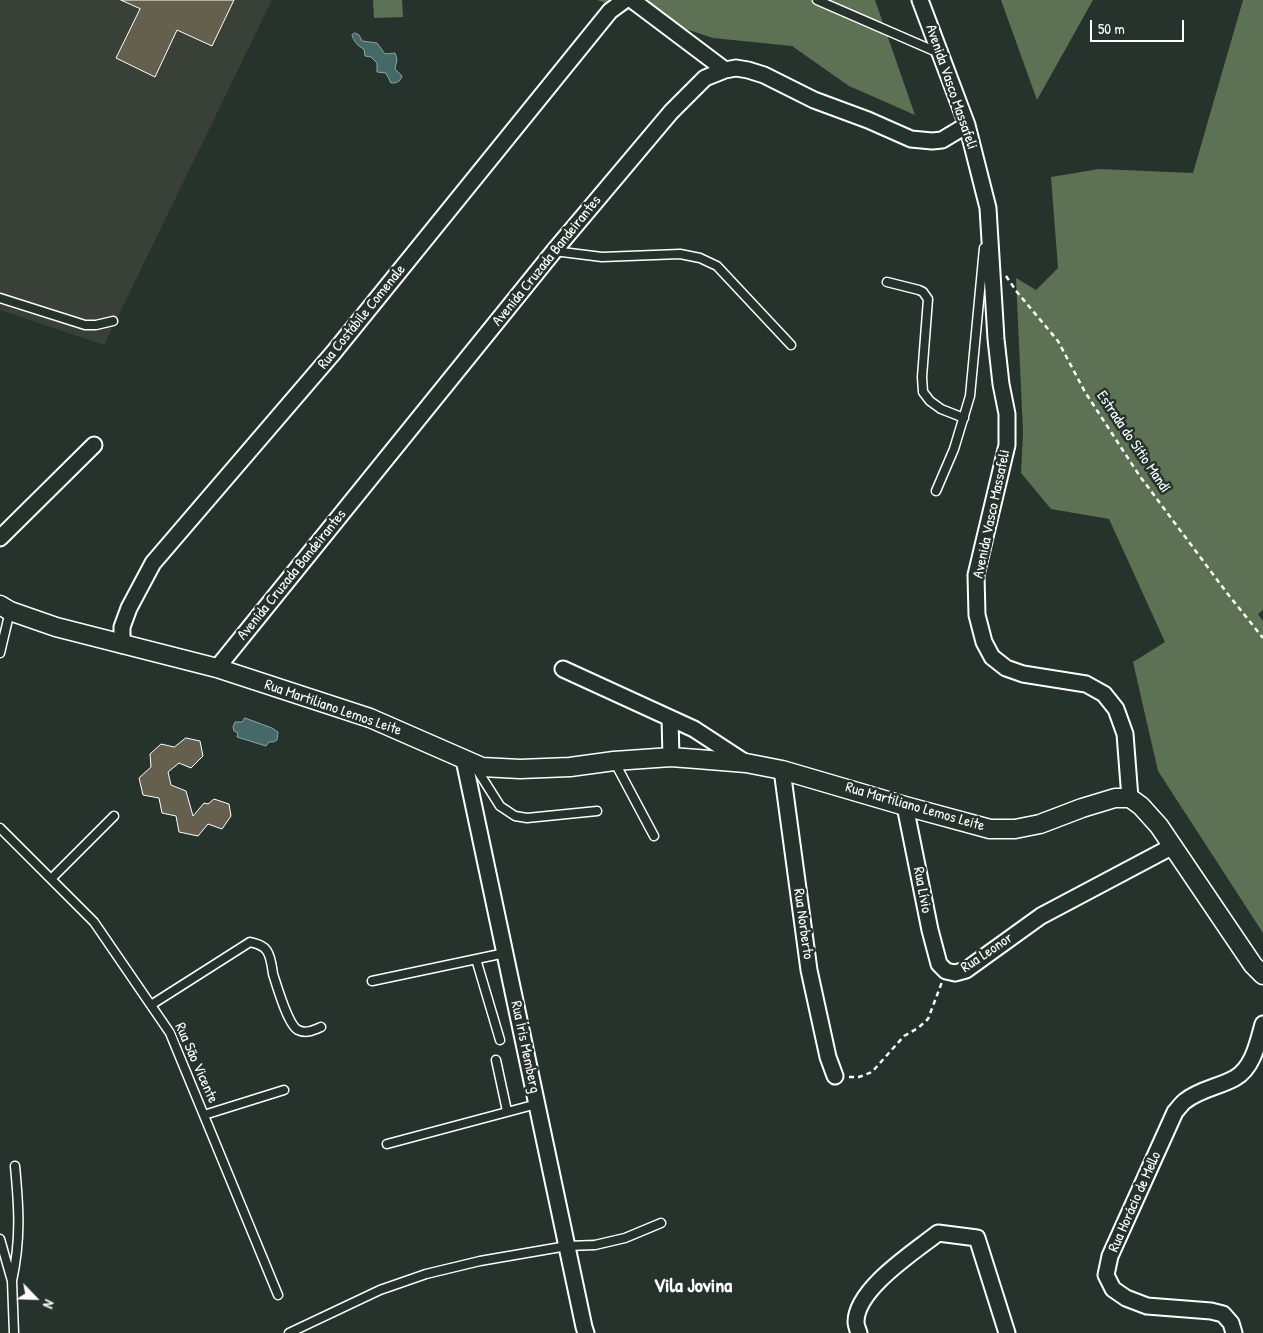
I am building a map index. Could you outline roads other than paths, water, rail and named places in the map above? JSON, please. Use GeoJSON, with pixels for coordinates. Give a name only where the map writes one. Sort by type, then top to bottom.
{"type":"FeatureCollection","features":[{"type":"Feature","properties":{"kind":"street","name":"Rua Costábile Comenale"},"geometry":{"type":"LineString","coordinates":[[122,645],[122,627],[129,608],[153,563],[334,352],[605,18],[616,6],[625,0]]}},
{"type":"Feature","properties":{"kind":"street"},"geometry":{"type":"LineString","coordinates":[[632,0],[725,70]]}},
{"type":"Feature","properties":{"kind":"street","name":"Avenida Vasco Massafeli"},"geometry":{"type":"LineString","coordinates":[[920,0],[967,125],[988,208],[996,340],[1001,384],[1007,414],[1007,445],[976,575],[977,615],[984,642],[992,657],[1006,668],[1023,674],[1086,684],[1104,694],[1116,709],[1125,734],[1130,798]]}},
{"type":"Feature","properties":{"kind":"street","name":"Avenida Cruzada Bandeirantes"},"geometry":{"type":"LineString","coordinates":[[218,668],[554,251],[687,95],[705,78],[725,70],[736,68],[748,70],[764,75],[814,100],[911,138],[932,141],[942,140],[967,125]]}},
{"type":"Feature","properties":{"kind":"street"},"geometry":{"type":"LineString","coordinates":[[0,538],[94,445]]}},
{"type":"Feature","properties":{"kind":"street","name":"Rua Martiliano Lemos Leite"},"geometry":{"type":"LineString","coordinates":[[5,608],[56,627],[218,668],[370,718],[482,767],[520,769],[570,767],[614,761],[671,757],[746,763],[782,770],[990,829],[1015,829],[1040,824],[1115,798],[1130,798]]}},
{"type":"Feature","properties":{"kind":"street","name":"Rua Martiliano Lemos Leite"},"geometry":{"type":"LineString","coordinates":[[563,668],[711,739],[746,763]]}},
{"type":"Feature","properties":{"kind":"street"},"geometry":{"type":"LineString","coordinates":[[670,718],[671,757]]}},
{"type":"Feature","properties":{"kind":"street","name":"Rua Íris Memberg"},"geometry":{"type":"LineString","coordinates":[[469,762],[505,953],[586,1333]]}},
{"type":"Feature","properties":{"kind":"street","name":"Rua Norberto"},"geometry":{"type":"LineString","coordinates":[[782,770],[809,970],[828,1057],[835,1076]]}},
{"type":"Feature","properties":{"kind":"street"},"geometry":{"type":"LineString","coordinates":[[1130,798],[1141,806],[1153,819],[1253,965],[1263,975]]}},
{"type":"Feature","properties":{"kind":"street","name":"Rua Lívio"},"geometry":{"type":"LineString","coordinates":[[905,806],[930,930],[939,964],[946,971]]}},
{"type":"Feature","properties":{"kind":"street","name":"Rua Leonor"},"geometry":{"type":"LineString","coordinates":[[946,971],[955,973],[966,970],[1041,916],[1172,846]]}},
{"type":"Feature","properties":{"kind":"street","name":"Rua Horácio de Mello"},"geometry":{"type":"LineString","coordinates":[[1234,1333],[1230,1323],[1223,1314],[1211,1311],[1147,1306],[1126,1298],[1113,1289],[1106,1275],[1110,1256],[1175,1112],[1185,1101],[1200,1092],[1236,1078],[1248,1065],[1257,1046],[1263,1024]]}},
{"type":"Feature","properties":{"kind":"street"},"geometry":{"type":"LineString","coordinates":[[859,1333],[856,1322],[862,1301],[877,1282],[938,1233],[977,1238],[1007,1333]]}},
{"type":"Feature","properties":{"kind":"lane"},"geometry":{"type":"LineString","coordinates":[[817,0],[940,54]]}},
{"type":"Feature","properties":{"kind":"lane"},"geometry":{"type":"LineString","coordinates":[[936,491],[954,449],[970,396],[988,208]]}},
{"type":"Feature","properties":{"kind":"lane"},"geometry":{"type":"LineString","coordinates":[[554,251],[602,257],[680,254],[700,258],[717,266],[791,345]]}},
{"type":"Feature","properties":{"kind":"lane"},"geometry":{"type":"LineString","coordinates":[[887,282],[918,290],[928,299],[922,377],[923,392],[930,401],[941,409],[964,418]]}},
{"type":"Feature","properties":{"kind":"lane"},"geometry":{"type":"LineString","coordinates":[[0,298],[84,325],[96,325],[113,321]]}},
{"type":"Feature","properties":{"kind":"lane"},"geometry":{"type":"LineString","coordinates":[[0,653],[5,608]]}},
{"type":"Feature","properties":{"kind":"lane"},"geometry":{"type":"LineString","coordinates":[[614,761],[654,836]]}},
{"type":"Feature","properties":{"kind":"lane"},"geometry":{"type":"LineString","coordinates":[[469,762],[497,802],[507,812],[515,816],[527,818],[597,811]]}},
{"type":"Feature","properties":{"kind":"lane"},"geometry":{"type":"LineString","coordinates":[[51,879],[114,816]]}},
{"type":"Feature","properties":{"kind":"lane","name":"Rua São Vicente"},"geometry":{"type":"LineString","coordinates":[[0,828],[94,922],[170,1033],[278,1295]]}},
{"type":"Feature","properties":{"kind":"lane"},"geometry":{"type":"LineString","coordinates":[[151,1004],[250,942],[259,944],[268,952],[276,986],[292,1024],[298,1030],[312,1032],[321,1027]]}},
{"type":"Feature","properties":{"kind":"lane"},"geometry":{"type":"LineString","coordinates":[[372,981],[505,953]]}},
{"type":"Feature","properties":{"kind":"lane"},"geometry":{"type":"LineString","coordinates":[[476,959],[500,1040]]}},
{"type":"Feature","properties":{"kind":"lane"},"geometry":{"type":"LineString","coordinates":[[496,1060],[507,1111]]}},
{"type":"Feature","properties":{"kind":"lane"},"geometry":{"type":"LineString","coordinates":[[204,1115],[284,1090]]}},
{"type":"Feature","properties":{"kind":"lane"},"geometry":{"type":"LineString","coordinates":[[387,1144],[537,1104]]}},
{"type":"Feature","properties":{"kind":"lane"},"geometry":{"type":"LineString","coordinates":[[14,1333],[12,1281],[19,1239],[15,1166]]}},
{"type":"Feature","properties":{"kind":"lane"},"geometry":{"type":"LineString","coordinates":[[289,1333],[380,1290],[426,1274],[480,1261],[567,1246],[595,1245],[625,1238],[661,1223]]}},
{"type":"Feature","properties":{"kind":"lane"},"geometry":{"type":"LineString","coordinates":[[0,1239],[12,1281]]}},
{"type":"Feature","properties":{"kind":"water"},"geometry":{"type":"Polygon","coordinates":[[[355,33],[359,35],[362,41],[377,43],[385,54],[395,53],[397,59],[395,69],[402,76],[399,81],[391,83],[386,73],[377,72],[377,63],[371,57],[365,56],[364,49],[356,44],[352,35],[355,33]]]}},
{"type":"Feature","properties":{"kind":"water"},"geometry":{"type":"Polygon","coordinates":[[[245,718],[278,732],[277,740],[269,742],[266,746],[237,737],[238,733],[234,731],[233,727],[235,722],[242,722],[245,718]]]}},
{"type":"Feature","properties":{"kind":"district","name":"Vila Jovina"},"geometry":{"type":"Point","coordinates":[693,1287]}}]}
